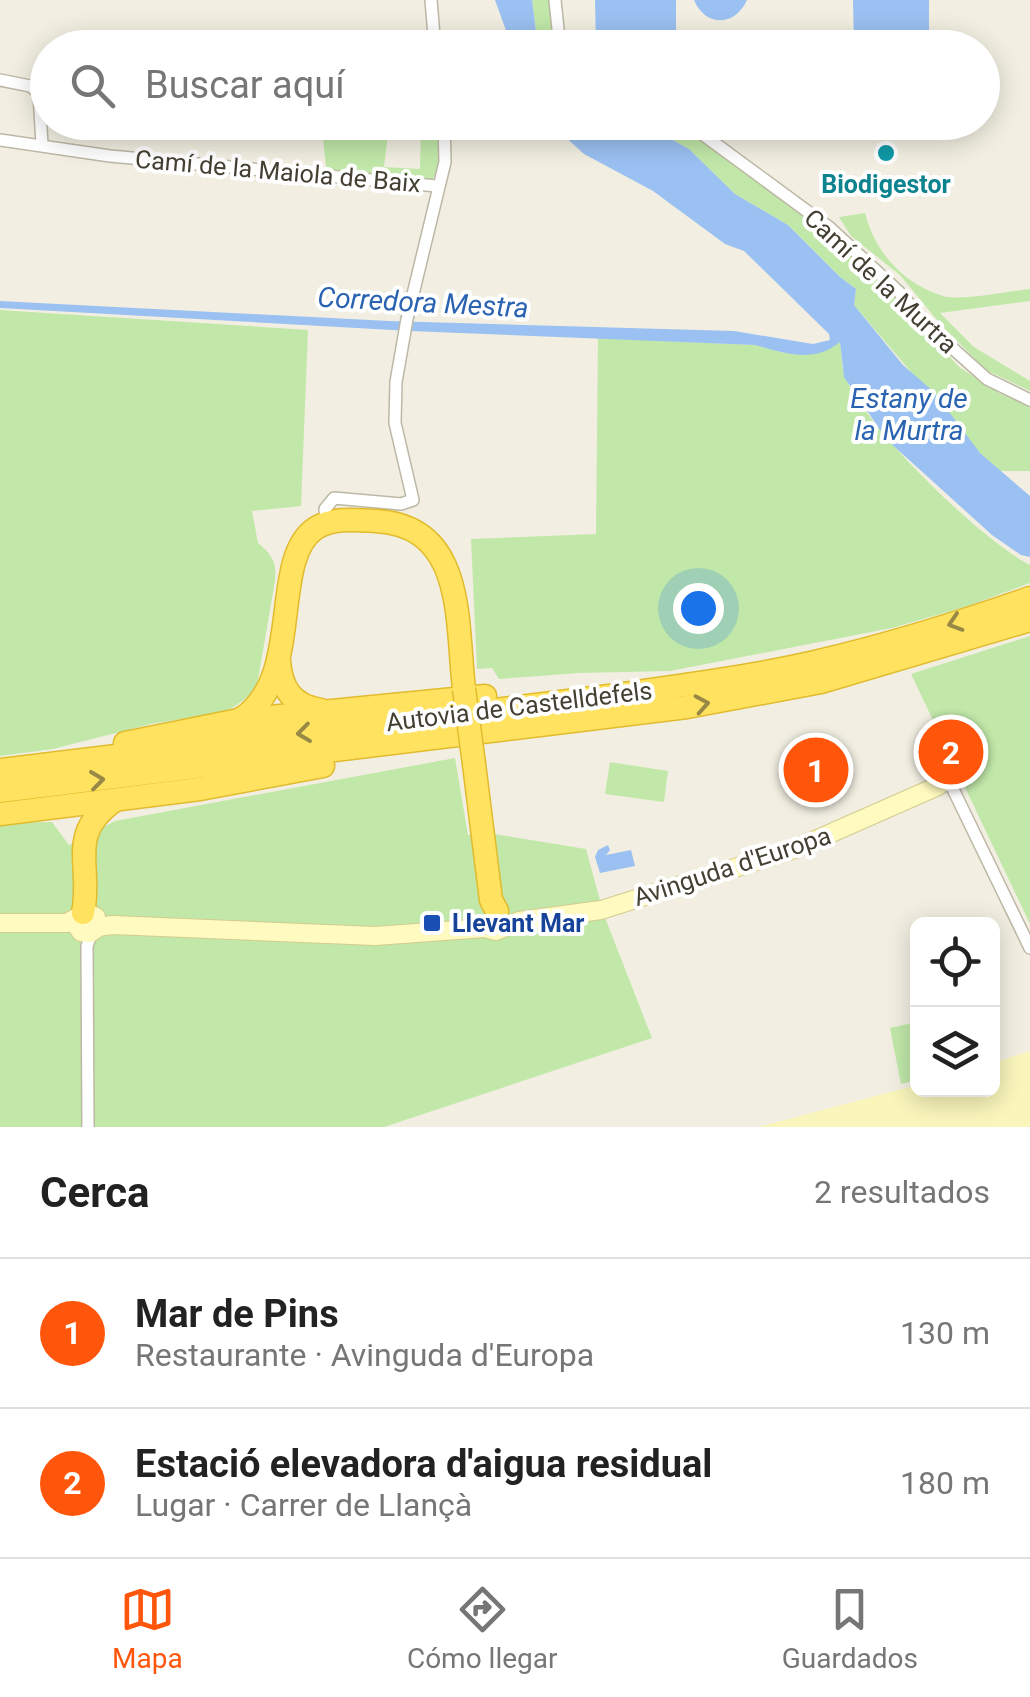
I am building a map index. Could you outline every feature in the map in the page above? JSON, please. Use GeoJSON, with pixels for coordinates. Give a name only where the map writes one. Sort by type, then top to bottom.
{"type":"FeatureCollection","features":[{"type":"Feature","properties":{"kind":"highway"},"geometry":{"type":"LineString","coordinates":[[239,720],[258,706],[267,693],[298,554],[312,530],[340,520],[388,522],[406,525],[432,541],[452,583],[495,917]]}},
{"type":"Feature","properties":{"kind":"highway","name":"Autovia de Castelldefels"},"geometry":{"type":"LineString","coordinates":[[0,770],[713,680],[880,645],[1030,598]]}},
{"type":"Feature","properties":{"kind":"highway","name":"Autovia de Castelldefels"},"geometry":{"type":"LineString","coordinates":[[0,791],[753,696],[884,665],[1030,622]]}},
{"type":"Feature","properties":{"kind":"highway"},"geometry":{"type":"LineString","coordinates":[[278,657],[281,678],[293,700],[306,707],[330,711]]}},
{"type":"Feature","properties":{"kind":"highway"},"geometry":{"type":"LineString","coordinates":[[30,766],[167,732],[239,720],[486,696],[713,680]]}},
{"type":"Feature","properties":{"kind":"highway"},"geometry":{"type":"LineString","coordinates":[[11,813],[242,782],[398,752],[457,736]]}},
{"type":"Feature","properties":{"kind":"highway"},"geometry":{"type":"LineString","coordinates":[[89,923],[84,840],[89,824],[115,800]]}},
{"type":"Feature","properties":{"kind":"highway"},"geometry":{"type":"LineString","coordinates":[[11,813],[44,813],[61,822],[76,840],[83,863]]}},
{"type":"Feature","properties":{"kind":"street"},"geometry":{"type":"LineString","coordinates":[[432,0],[434,30]]}},
{"type":"Feature","properties":{"kind":"street"},"geometry":{"type":"LineString","coordinates":[[555,0],[558,30]]}},
{"type":"Feature","properties":{"kind":"street"},"geometry":{"type":"LineString","coordinates":[[0,80],[30,86]]}},
{"type":"Feature","properties":{"kind":"street","name":"Camí de la Maiola de Baix"},"geometry":{"type":"LineString","coordinates":[[0,140],[110,156],[437,186]]}},
{"type":"Feature","properties":{"kind":"street"},"geometry":{"type":"LineString","coordinates":[[42,140],[42,145]]}},
{"type":"Feature","properties":{"kind":"street"},"geometry":{"type":"LineString","coordinates":[[326,524],[324,509],[334,498],[400,504],[413,500],[395,423],[396,382],[405,326],[444,162],[444,140]]}},
{"type":"Feature","properties":{"kind":"street","name":"Camí de la Murtra"},"geometry":{"type":"LineString","coordinates":[[710,140],[830,228],[899,292],[931,330],[986,378],[1030,400]]}},
{"type":"Feature","properties":{"kind":"street"},"geometry":{"type":"LineString","coordinates":[[938,786],[951,785],[1030,948]]}},
{"type":"Feature","properties":{"kind":"street","name":"Avinguda d'Europa"},"geometry":{"type":"LineString","coordinates":[[0,923],[89,923],[358,936],[462,931],[495,917],[601,910],[777,854],[938,786]]}},
{"type":"Feature","properties":{"kind":"street"},"geometry":{"type":"LineString","coordinates":[[88,1127],[89,923]]}},
{"type":"Feature","properties":{"kind":"green space"},"geometry":{"type":"Polygon","coordinates":[[[532,0],[553,0],[556,30],[536,30],[532,0]]]}},
{"type":"Feature","properties":{"kind":"green space"},"geometry":{"type":"Polygon","coordinates":[[[323,140],[387,140],[384,167],[420,169],[421,140],[439,140],[440,168],[432,180],[327,173],[323,140]]]}},
{"type":"Feature","properties":{"kind":"green space"},"geometry":{"type":"Polygon","coordinates":[[[673,140],[703,140],[813,222],[888,288],[959,367],[999,393],[1030,406],[1030,471],[1000,471],[980,453],[854,305],[856,289],[788,225],[735,194],[689,149],[673,140]]]}},
{"type":"Feature","properties":{"kind":"green space"},"geometry":{"type":"Polygon","coordinates":[[[865,213],[876,241],[893,265],[929,291],[962,297],[1030,289],[1030,301],[940,313],[974,347],[1030,381],[1030,391],[986,370],[941,325],[900,275],[851,236],[839,217],[865,213]]]}},
{"type":"Feature","properties":{"kind":"green space"},"geometry":{"type":"Polygon","coordinates":[[[0,310],[308,330],[301,506],[252,511],[258,543],[274,564],[275,581],[256,691],[228,711],[151,724],[53,749],[0,756],[0,310]]]}},
{"type":"Feature","properties":{"kind":"green space"},"geometry":{"type":"Polygon","coordinates":[[[598,338],[755,345],[785,353],[840,341],[846,379],[877,426],[956,508],[1030,565],[1030,583],[892,628],[670,671],[499,679],[492,668],[477,669],[471,539],[596,534],[598,338]]]}},
{"type":"Feature","properties":{"kind":"green space"},"geometry":{"type":"Polygon","coordinates":[[[1030,636],[1030,924],[911,674],[1030,636]]]}},
{"type":"Feature","properties":{"kind":"green space"},"geometry":{"type":"Polygon","coordinates":[[[455,758],[468,835],[494,834],[586,849],[604,915],[652,1038],[384,1127],[0,1127],[0,823],[52,822],[69,845],[115,821],[455,758]]]}},
{"type":"Feature","properties":{"kind":"green space"},"geometry":{"type":"Polygon","coordinates":[[[610,762],[668,771],[664,802],[605,794],[610,762]]]}},
{"type":"Feature","properties":{"kind":"green space"},"geometry":{"type":"Polygon","coordinates":[[[910,1024],[910,1082],[901,1084],[890,1028],[910,1024]]]}},
{"type":"Feature","properties":{"kind":"sand"},"geometry":{"type":"Polygon","coordinates":[[[1030,1051],[1030,1127],[758,1127],[910,1087],[910,1097],[1000,1097],[1000,1061],[1030,1051]]]}},
{"type":"Feature","properties":{"kind":"water"},"geometry":{"type":"Polygon","coordinates":[[[495,0],[532,0],[536,30],[506,30],[495,0]]]}},
{"type":"Feature","properties":{"kind":"water"},"geometry":{"type":"Polygon","coordinates":[[[595,0],[676,0],[676,30],[596,30],[595,0]]]}},
{"type":"Feature","properties":{"kind":"water"},"geometry":{"type":"Polygon","coordinates":[[[694,0],[747,0],[735,15],[720,20],[705,15],[694,0]]]}},
{"type":"Feature","properties":{"kind":"water"},"geometry":{"type":"Polygon","coordinates":[[[853,0],[929,0],[929,30],[854,30],[853,0]]]}},
{"type":"Feature","properties":{"kind":"water","name":"Estany de la Murtra"},"geometry":{"type":"Polygon","coordinates":[[[569,140],[673,140],[689,149],[735,194],[788,225],[856,289],[854,305],[903,365],[934,392],[980,453],[1030,496],[1030,557],[992,535],[887,440],[844,377],[840,342],[820,353],[799,355],[755,345],[0,308],[0,301],[389,321],[734,331],[813,344],[830,340],[829,334],[744,251],[725,244],[653,191],[584,154],[569,140]]]}},
{"type":"Feature","properties":{"kind":"water"},"geometry":{"type":"Polygon","coordinates":[[[608,845],[606,855],[631,850],[635,866],[600,873],[595,857],[598,850],[608,845]]]}},
{"type":"Feature","properties":{"kind":"place","name":"Biodigestor"},"geometry":{"type":"Point","coordinates":[886,153]}},
{"type":"Feature","properties":{"kind":"place","name":"Estació elevadora d'aigua residual"},"geometry":{"type":"Point","coordinates":[951,752]}},
{"type":"Feature","properties":{"kind":"place","name":"Mar de Pins"},"geometry":{"type":"Point","coordinates":[816,770]}},
{"type":"Feature","properties":{"kind":"place","name":"Llevant Mar"},"geometry":{"type":"Point","coordinates":[432,923]}},
{"type":"Feature","properties":{"kind":"water label","name":"Corredora Mestra"},"geometry":{"type":"Point","coordinates":[423,302]}}]}
